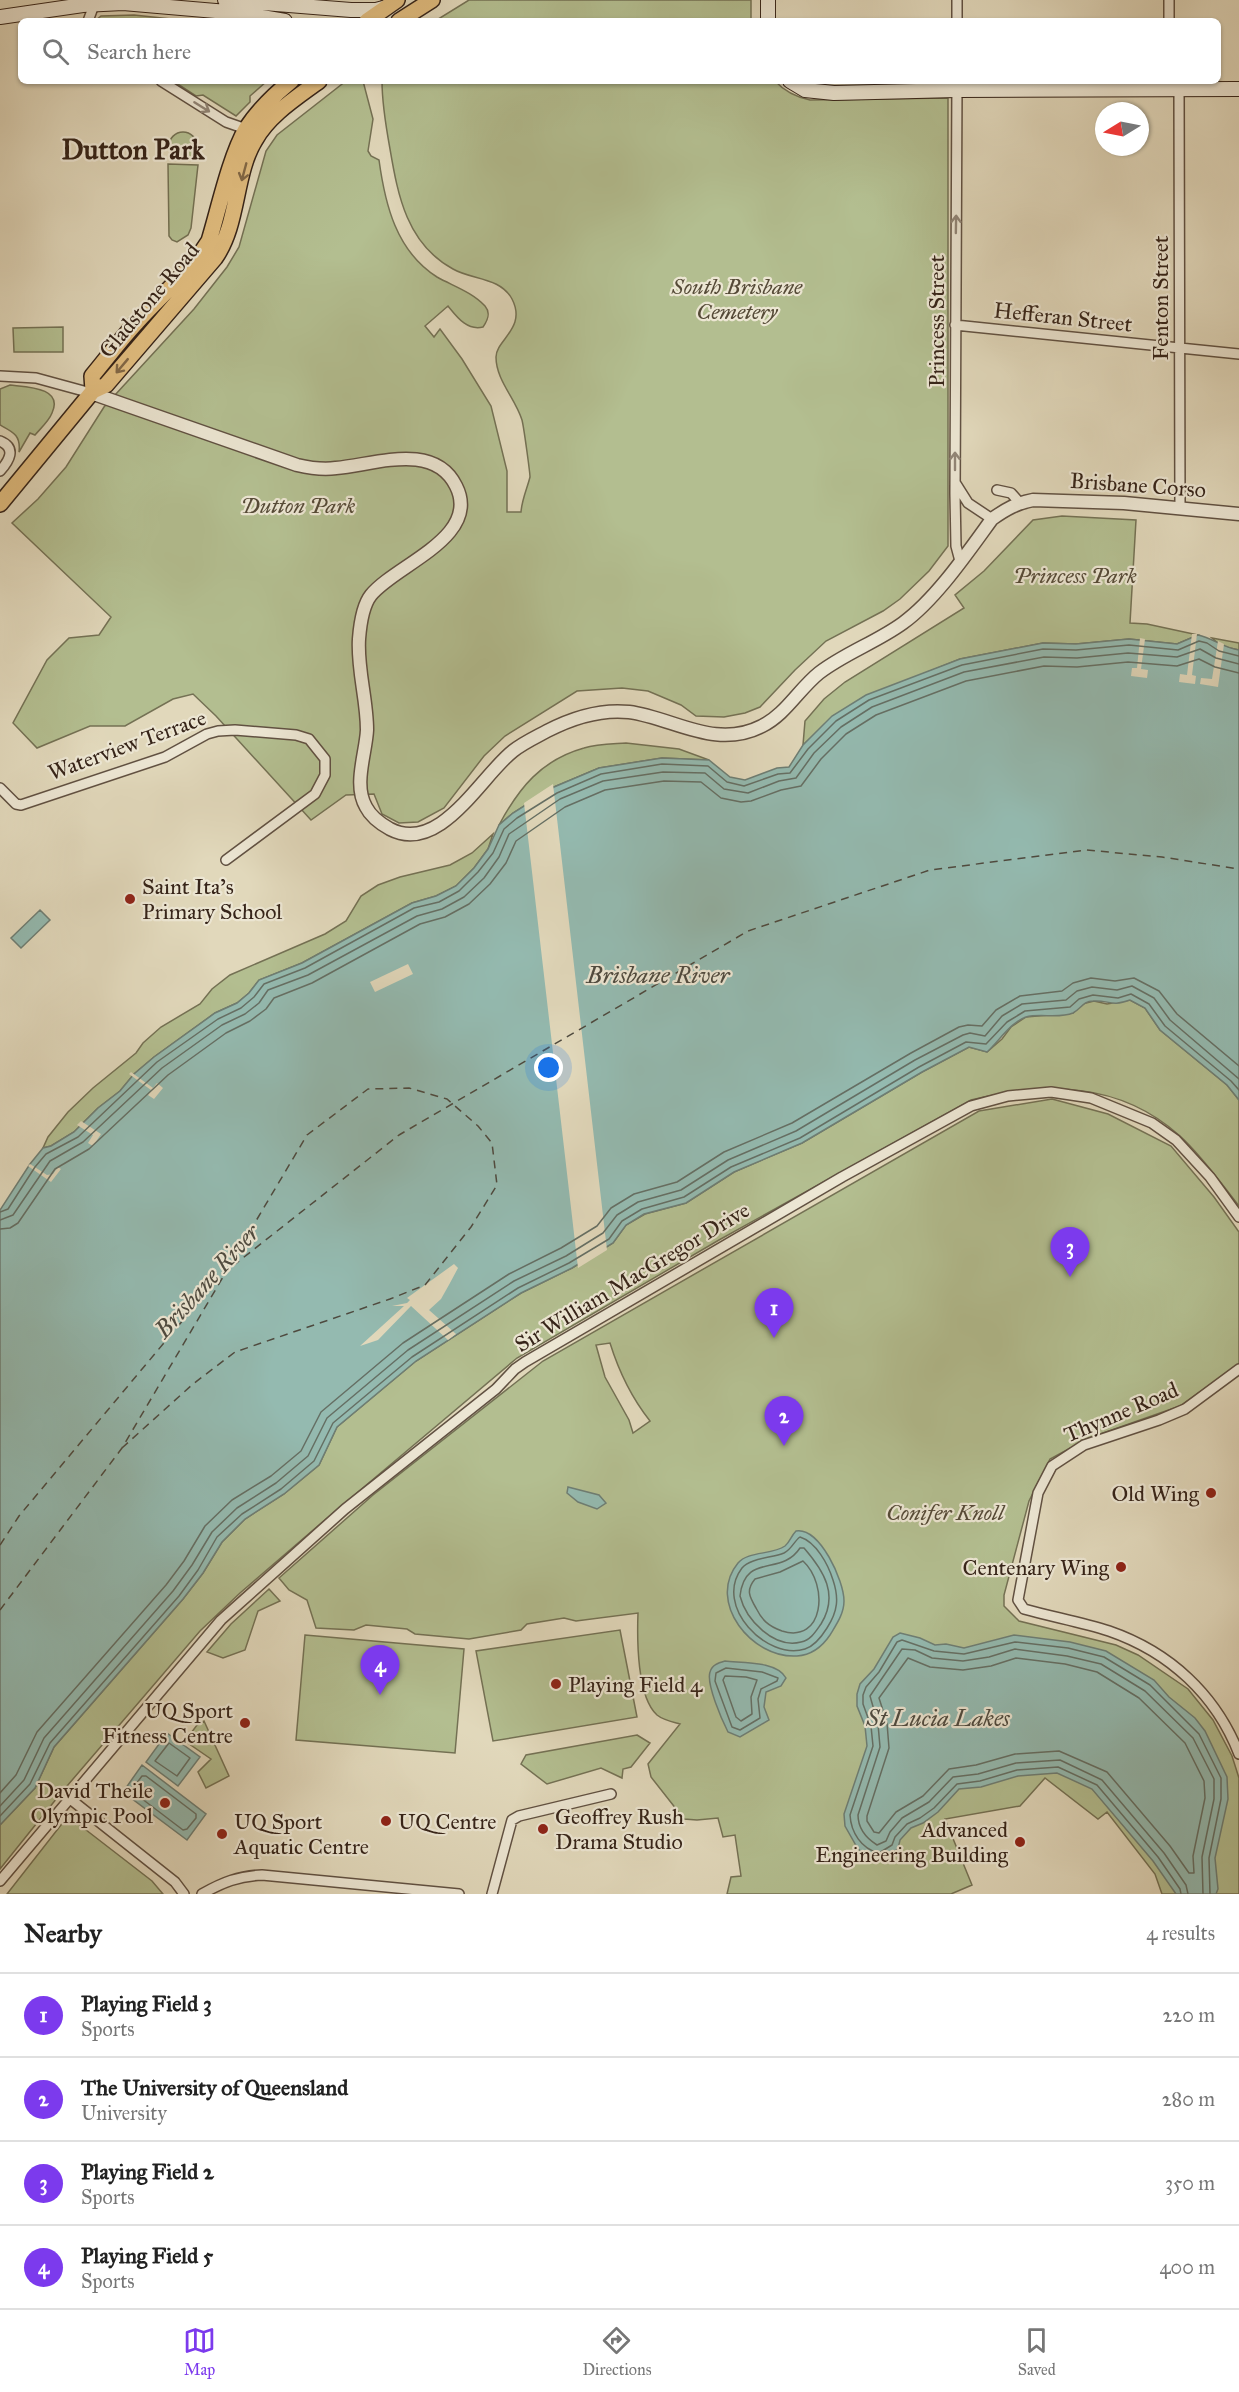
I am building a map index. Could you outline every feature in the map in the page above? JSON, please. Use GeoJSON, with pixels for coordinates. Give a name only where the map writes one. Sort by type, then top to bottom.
{"type":"FeatureCollection","features":[{"type":"Feature","properties":{"kind":"main road"},"geometry":{"type":"LineString","coordinates":[[225,0],[277,18]]}},
{"type":"Feature","properties":{"kind":"main road"},"geometry":{"type":"LineString","coordinates":[[404,18],[432,0]]}},
{"type":"Feature","properties":{"kind":"main road"},"geometry":{"type":"LineString","coordinates":[[768,0],[768,18]]}},
{"type":"Feature","properties":{"kind":"main road"},"geometry":{"type":"LineString","coordinates":[[0,18],[64,4],[240,5],[376,10],[392,4]]}},
{"type":"Feature","properties":{"kind":"main road"},"geometry":{"type":"LineString","coordinates":[[372,18],[392,4]]}},
{"type":"Feature","properties":{"kind":"main road","name":"Gladstone Road"},"geometry":{"type":"LineString","coordinates":[[92,392],[92,376],[138,321],[202,253],[208,241],[238,145],[246,129],[262,107],[288,84]]}},
{"type":"Feature","properties":{"kind":"main road","name":"Gladstone Road"},"geometry":{"type":"LineString","coordinates":[[0,504],[92,392],[106,385],[215,258],[226,239],[254,141],[288,104],[315,84]]}},
{"type":"Feature","properties":{"kind":"main road"},"geometry":{"type":"LineString","coordinates":[[795,84],[805,90],[834,93],[957,85],[1172,86],[1239,89]]}},
{"type":"Feature","properties":{"kind":"street"},"geometry":{"type":"LineString","coordinates":[[957,0],[957,18]]}},
{"type":"Feature","properties":{"kind":"street"},"geometry":{"type":"LineString","coordinates":[[1169,0],[1169,18]]}},
{"type":"Feature","properties":{"kind":"street"},"geometry":{"type":"LineString","coordinates":[[89,18],[94,4]]}},
{"type":"Feature","properties":{"kind":"street"},"geometry":{"type":"LineString","coordinates":[[166,84],[226,122],[246,129]]}},
{"type":"Feature","properties":{"kind":"street","name":"Princess Street"},"geometry":{"type":"LineString","coordinates":[[957,85],[955,484],[956,546],[960,561]]}},
{"type":"Feature","properties":{"kind":"street","name":"Fenton Street"},"geometry":{"type":"LineString","coordinates":[[1172,86],[1179,349],[1180,508]]}},
{"type":"Feature","properties":{"kind":"street","name":"Hefferan Street"},"geometry":{"type":"LineString","coordinates":[[955,325],[1239,354]]}},
{"type":"Feature","properties":{"kind":"street"},"geometry":{"type":"LineString","coordinates":[[0,376],[36,378],[92,392],[297,465],[333,469],[407,459],[424,460],[447,472],[460,494],[459,515],[452,528],[435,546],[370,596],[360,628],[359,643],[367,729],[362,770],[362,798],[365,807],[373,816],[383,825],[398,833],[416,833],[438,825],[451,816],[513,751],[549,730],[589,715],[606,711],[629,712],[698,733],[745,733],[763,726],[776,717],[819,673],[904,623],[923,605],[993,519],[1005,509],[1019,502],[1011,493],[997,490]]}},
{"type":"Feature","properties":{"kind":"street"},"geometry":{"type":"LineString","coordinates":[[0,441],[6,443],[11,452],[10,459],[0,471]]}},
{"type":"Feature","properties":{"kind":"street"},"geometry":{"type":"LineString","coordinates":[[955,484],[968,503],[993,519]]}},
{"type":"Feature","properties":{"kind":"street","name":"Brisbane Corso"},"geometry":{"type":"LineString","coordinates":[[1019,502],[1033,500],[1125,503],[1239,514]]}},
{"type":"Feature","properties":{"kind":"street","name":"Waterview Terrace"},"geometry":{"type":"LineString","coordinates":[[0,788],[18,804],[165,757],[207,734],[218,731],[235,730],[296,735],[309,739],[325,759],[325,775],[315,794],[226,860]]}},
{"type":"Feature","properties":{"kind":"street","name":"Sir William MacGregor Drive"},"geometry":{"type":"LineString","coordinates":[[0,1881],[220,1620],[345,1509],[496,1389],[514,1369],[842,1177],[972,1106],[1008,1096],[1051,1092],[1091,1098],[1131,1113],[1176,1140],[1210,1177],[1239,1217]]}},
{"type":"Feature","properties":{"kind":"street","name":"Thynne Road"},"geometry":{"type":"LineString","coordinates":[[1239,1369],[1185,1409],[1084,1445],[1052,1466],[1038,1493],[1018,1600],[1024,1609],[1109,1631],[1161,1657],[1184,1673],[1209,1699],[1230,1731],[1239,1754]]}},
{"type":"Feature","properties":{"kind":"street"},"geometry":{"type":"LineString","coordinates":[[492,1894],[512,1820],[519,1816],[611,1794]]}},
{"type":"Feature","properties":{"kind":"street"},"geometry":{"type":"LineString","coordinates":[[69,1798],[175,1882],[184,1894]]}},
{"type":"Feature","properties":{"kind":"street"},"geometry":{"type":"LineString","coordinates":[[202,1894],[220,1883],[240,1876],[262,1875],[459,1894]]}},
{"type":"Feature","properties":{"kind":"green space"},"geometry":{"type":"Polygon","coordinates":[[[469,0],[751,0],[751,18],[440,18],[469,0]]]}},
{"type":"Feature","properties":{"kind":"green space"},"geometry":{"type":"Polygon","coordinates":[[[134,15],[162,18],[99,18],[134,15]]]}},
{"type":"Feature","properties":{"kind":"green space"},"geometry":{"type":"Polygon","coordinates":[[[178,84],[264,84],[250,96],[250,102],[236,116],[203,95],[196,96],[178,84]]]}},
{"type":"Feature","properties":{"kind":"green space","name":"South Brisbane Cemetery"},"geometry":{"type":"Polygon","coordinates":[[[342,84],[364,84],[373,119],[368,151],[371,156],[379,160],[389,210],[402,240],[423,266],[437,277],[474,297],[488,311],[483,327],[467,325],[448,306],[425,326],[434,337],[440,329],[491,406],[507,471],[507,512],[521,512],[530,477],[527,450],[522,420],[502,381],[496,357],[497,351],[514,326],[516,309],[507,292],[500,287],[460,273],[437,259],[415,232],[401,201],[397,184],[386,124],[382,84],[778,84],[791,94],[810,100],[948,98],[948,546],[929,571],[900,599],[883,611],[826,641],[760,707],[724,717],[696,716],[681,705],[648,691],[622,688],[577,691],[505,736],[484,756],[444,808],[418,822],[399,823],[382,814],[374,794],[346,795],[311,820],[193,694],[173,699],[125,726],[90,726],[37,748],[13,723],[47,660],[69,638],[99,635],[111,617],[12,523],[38,499],[66,467],[104,407],[194,309],[227,267],[239,247],[266,151],[277,135],[342,84]]]}},
{"type":"Feature","properties":{"kind":"green space"},"geometry":{"type":"Polygon","coordinates":[[[183,132],[193,136],[197,146],[193,156],[183,160],[173,156],[169,146],[173,136],[183,132]]]}},
{"type":"Feature","properties":{"kind":"green space"},"geometry":{"type":"Polygon","coordinates":[[[168,164],[198,165],[191,228],[188,235],[177,242],[169,236],[168,164]]]}},
{"type":"Feature","properties":{"kind":"green space"},"geometry":{"type":"Polygon","coordinates":[[[63,327],[63,352],[14,352],[13,328],[63,327]]]}},
{"type":"Feature","properties":{"kind":"green space"},"geometry":{"type":"Polygon","coordinates":[[[10,385],[42,390],[53,398],[54,404],[47,422],[35,435],[30,433],[19,452],[17,438],[0,425],[0,389],[10,385]]]}},
{"type":"Feature","properties":{"kind":"green space","name":"Princess Park"},"geometry":{"type":"Polygon","coordinates":[[[1062,516],[1136,520],[1130,623],[1147,624],[1198,635],[1177,644],[1129,639],[1076,644],[1043,643],[960,659],[923,674],[815,734],[803,745],[805,721],[824,699],[845,682],[964,608],[955,595],[984,571],[1033,520],[1062,516]]]}},
{"type":"Feature","properties":{"kind":"green space"},"geometry":{"type":"Polygon","coordinates":[[[1212,638],[1239,643],[1239,650],[1221,646],[1212,638]]]}},
{"type":"Feature","properties":{"kind":"green space"},"geometry":{"type":"Polygon","coordinates":[[[626,743],[679,749],[709,760],[662,758],[599,768],[554,787],[513,813],[499,825],[523,788],[543,768],[555,760],[589,747],[626,743]]]}},
{"type":"Feature","properties":{"kind":"green space"},"geometry":{"type":"Polygon","coordinates":[[[493,834],[488,849],[474,868],[456,886],[436,896],[412,903],[302,963],[259,980],[237,1003],[215,1013],[154,1057],[74,1132],[51,1146],[43,1148],[48,1137],[68,1112],[93,1088],[136,1053],[143,1043],[161,1027],[200,1004],[212,989],[230,975],[325,934],[346,921],[361,896],[378,885],[400,877],[450,865],[472,853],[493,834]]]}},
{"type":"Feature","properties":{"kind":"green space"},"geometry":{"type":"Polygon","coordinates":[[[1130,1000],[1145,1008],[1160,1030],[1227,1085],[1239,1100],[1239,1206],[1204,1161],[1180,1136],[1157,1118],[1132,1105],[1107,1096],[1054,1089],[1027,1090],[971,1100],[719,1240],[517,1358],[240,1593],[200,1631],[61,1793],[0,1869],[0,1825],[35,1788],[54,1747],[183,1599],[203,1573],[222,1542],[245,1519],[284,1494],[319,1465],[337,1427],[416,1361],[521,1293],[572,1268],[613,1243],[626,1225],[645,1214],[686,1203],[734,1172],[802,1143],[969,1047],[987,1052],[1002,1039],[1011,1027],[1026,1017],[1073,1013],[1082,1004],[1094,1001],[1107,1004],[1130,1000]]]}},
{"type":"Feature","properties":{"kind":"green space","name":"Conifer Knoll"},"geometry":{"type":"Polygon","coordinates":[[[1052,1099],[1108,1114],[1171,1146],[1214,1197],[1239,1232],[1239,1364],[1180,1406],[1089,1438],[1050,1459],[1029,1501],[1004,1595],[1004,1606],[1019,1621],[1116,1645],[1138,1655],[1188,1689],[1213,1720],[1232,1756],[1239,1778],[1239,1894],[1162,1894],[1155,1874],[1107,1812],[1098,1819],[1045,1778],[1020,1806],[945,1819],[972,1885],[951,1894],[727,1894],[731,1877],[741,1876],[735,1835],[723,1837],[718,1818],[684,1819],[651,1777],[648,1764],[680,1724],[657,1715],[650,1707],[645,1695],[640,1667],[638,1613],[576,1621],[564,1618],[527,1624],[521,1630],[469,1639],[415,1634],[407,1629],[366,1625],[354,1630],[316,1628],[307,1600],[289,1590],[279,1578],[373,1495],[543,1361],[979,1111],[1052,1099]],[[610,1343],[596,1345],[605,1377],[629,1420],[633,1433],[650,1421],[631,1393],[610,1343]]]}},
{"type":"Feature","properties":{"kind":"green space"},"geometry":{"type":"Polygon","coordinates":[[[269,1589],[280,1601],[258,1611],[245,1650],[223,1658],[207,1652],[231,1624],[269,1589]]]}},
{"type":"Feature","properties":{"kind":"green space","name":"Playing Field 4"},"geometry":{"type":"Polygon","coordinates":[[[620,1630],[637,1717],[493,1741],[476,1651],[620,1630]]]}},
{"type":"Feature","properties":{"kind":"green space"},"geometry":{"type":"Polygon","coordinates":[[[305,1635],[464,1649],[455,1753],[296,1740],[305,1635]]]}},
{"type":"Feature","properties":{"kind":"green space"},"geometry":{"type":"Polygon","coordinates":[[[204,1721],[229,1776],[206,1788],[198,1772],[211,1759],[185,1741],[197,1725],[204,1721]]]}},
{"type":"Feature","properties":{"kind":"green space"},"geometry":{"type":"Polygon","coordinates":[[[637,1735],[650,1743],[631,1767],[623,1769],[622,1778],[601,1768],[547,1784],[521,1764],[526,1755],[637,1735]]]}},
{"type":"Feature","properties":{"kind":"green space"},"geometry":{"type":"Polygon","coordinates":[[[68,1816],[152,1881],[163,1894],[7,1894],[68,1816]]]}},
{"type":"Feature","properties":{"kind":"water","name":"Brisbane River"},"geometry":{"type":"Polygon","coordinates":[[[1198,635],[1239,650],[1239,1100],[1227,1085],[1160,1030],[1145,1008],[1130,1000],[1114,1003],[1090,1001],[1068,1015],[1031,1016],[1021,1019],[1010,1027],[987,1052],[969,1047],[802,1143],[734,1172],[686,1203],[644,1214],[626,1225],[613,1243],[572,1268],[521,1293],[416,1361],[337,1427],[319,1465],[284,1494],[245,1519],[222,1542],[203,1573],[183,1599],[54,1747],[35,1788],[0,1825],[0,1210],[43,1148],[51,1146],[74,1132],[154,1057],[215,1013],[237,1003],[259,980],[302,963],[412,903],[436,896],[456,886],[474,868],[488,849],[499,825],[513,813],[554,787],[599,768],[662,758],[709,760],[730,777],[745,780],[777,768],[789,767],[803,745],[832,716],[866,695],[960,659],[1043,643],[1076,644],[1129,639],[1177,644],[1198,635]]]}},
{"type":"Feature","properties":{"kind":"water"},"geometry":{"type":"Polygon","coordinates":[[[40,910],[50,920],[21,948],[11,938],[40,910]]]}},
{"type":"Feature","properties":{"kind":"water"},"geometry":{"type":"Polygon","coordinates":[[[568,1487],[599,1495],[606,1503],[597,1509],[578,1502],[567,1493],[568,1487]]]}},
{"type":"Feature","properties":{"kind":"water"},"geometry":{"type":"Polygon","coordinates":[[[796,1531],[805,1532],[814,1537],[822,1546],[840,1581],[844,1601],[839,1619],[824,1643],[812,1652],[797,1656],[780,1654],[764,1648],[750,1638],[739,1625],[731,1610],[727,1594],[730,1578],[742,1559],[780,1549],[788,1543],[796,1531]]]}},
{"type":"Feature","properties":{"kind":"water","name":"St Lucia Lakes"},"geometry":{"type":"Polygon","coordinates":[[[900,1633],[935,1645],[946,1644],[964,1648],[1014,1635],[1070,1642],[1106,1651],[1154,1680],[1169,1697],[1195,1718],[1205,1731],[1227,1777],[1228,1799],[1215,1858],[1218,1889],[1216,1894],[1176,1894],[1153,1861],[1092,1789],[1057,1773],[1018,1776],[981,1787],[959,1789],[938,1812],[923,1823],[911,1828],[900,1840],[898,1849],[881,1860],[871,1858],[858,1849],[845,1826],[844,1814],[867,1746],[865,1726],[857,1706],[857,1694],[860,1684],[874,1669],[893,1637],[900,1633]]]}},
{"type":"Feature","properties":{"kind":"water"},"geometry":{"type":"Polygon","coordinates":[[[725,1661],[775,1668],[786,1678],[781,1686],[766,1692],[764,1707],[769,1720],[740,1737],[728,1732],[710,1685],[711,1670],[725,1661]]]}},
{"type":"Feature","properties":{"kind":"water"},"geometry":{"type":"Polygon","coordinates":[[[167,1733],[200,1757],[178,1786],[146,1762],[167,1733]]]}},
{"type":"Feature","properties":{"kind":"water","name":"David Theile Olympic Pool"},"geometry":{"type":"Polygon","coordinates":[[[142,1765],[206,1814],[187,1840],[123,1792],[142,1765]]]}},
{"type":"Feature","properties":{"kind":"pier"},"geometry":{"type":"Polygon","coordinates":[[[1192,634],[1197,634],[1192,675],[1196,676],[1195,684],[1179,682],[1180,674],[1187,675],[1192,634]]]}},
{"type":"Feature","properties":{"kind":"pier"},"geometry":{"type":"Polygon","coordinates":[[[1140,638],[1145,639],[1141,669],[1148,670],[1147,678],[1131,676],[1132,668],[1137,668],[1140,638]]]}},
{"type":"Feature","properties":{"kind":"pier"},"geometry":{"type":"Polygon","coordinates":[[[1218,641],[1224,644],[1218,687],[1200,684],[1201,678],[1212,679],[1218,641]]]}},
{"type":"Feature","properties":{"kind":"pier"},"geometry":{"type":"Polygon","coordinates":[[[553,784],[607,1250],[578,1268],[524,803],[553,784]]]}},
{"type":"Feature","properties":{"kind":"pier"},"geometry":{"type":"Polygon","coordinates":[[[408,964],[413,974],[375,992],[370,982],[408,964]]]}},
{"type":"Feature","properties":{"kind":"pier"},"geometry":{"type":"Polygon","coordinates":[[[131,1072],[153,1088],[157,1083],[163,1088],[154,1099],[148,1095],[151,1090],[129,1074],[131,1072]]]}},
{"type":"Feature","properties":{"kind":"pier"},"geometry":{"type":"Polygon","coordinates":[[[81,1121],[101,1134],[93,1146],[88,1143],[93,1135],[77,1125],[81,1121]]]}},
{"type":"Feature","properties":{"kind":"pier"},"geometry":{"type":"Polygon","coordinates":[[[30,1164],[47,1175],[53,1174],[58,1167],[61,1169],[51,1182],[28,1166],[30,1164]]]}},
{"type":"Feature","properties":{"kind":"pier"},"geometry":{"type":"Polygon","coordinates":[[[454,1264],[458,1268],[450,1283],[441,1299],[429,1310],[456,1334],[448,1340],[411,1306],[378,1340],[360,1346],[404,1306],[392,1306],[407,1303],[410,1300],[407,1298],[454,1264]]]}},
{"type":"Feature","properties":{"kind":"ferry route"},"geometry":{"type":"LineString","coordinates":[[0,1545],[19,1516],[220,1276],[399,1135],[748,931],[930,870],[1086,850],[1162,857],[1239,869]]}},
{"type":"Feature","properties":{"kind":"ferry route"},"geometry":{"type":"LineString","coordinates":[[122,1448],[193,1384],[235,1352],[425,1285],[471,1227],[497,1185],[492,1143],[478,1126],[447,1099],[409,1088],[368,1089],[307,1135],[228,1268]]}},
{"type":"Feature","properties":{"kind":"ferry route"},"geometry":{"type":"LineString","coordinates":[[0,1610],[122,1448],[226,1272]]}},
{"type":"Feature","properties":{"kind":"place","name":"Saint Ita's Primary School"},"geometry":{"type":"Point","coordinates":[130,899]}},
{"type":"Feature","properties":{"kind":"place","name":"Playing Field 2"},"geometry":{"type":"Point","coordinates":[1070,1277]}},
{"type":"Feature","properties":{"kind":"place","name":"Playing Field 3"},"geometry":{"type":"Point","coordinates":[774,1338]}},
{"type":"Feature","properties":{"kind":"place","name":"The University of Queensland"},"geometry":{"type":"Point","coordinates":[784,1446]}},
{"type":"Feature","properties":{"kind":"place","name":"Old Wing"},"geometry":{"type":"Point","coordinates":[1211,1493]}},
{"type":"Feature","properties":{"kind":"place","name":"Centenary Wing"},"geometry":{"type":"Point","coordinates":[1121,1567]}},
{"type":"Feature","properties":{"kind":"place","name":"Playing Field 4"},"geometry":{"type":"Point","coordinates":[556,1684]}},
{"type":"Feature","properties":{"kind":"place","name":"Playing Field 5"},"geometry":{"type":"Point","coordinates":[380,1695]}},
{"type":"Feature","properties":{"kind":"place","name":"UQ Sport Fitness Centre"},"geometry":{"type":"Point","coordinates":[245,1723]}},
{"type":"Feature","properties":{"kind":"place","name":"David Theile Olympic Pool"},"geometry":{"type":"Point","coordinates":[165,1803]}},
{"type":"Feature","properties":{"kind":"place","name":"UQ Centre"},"geometry":{"type":"Point","coordinates":[386,1821]}},
{"type":"Feature","properties":{"kind":"place","name":"Geoffrey Rush Drama Studio"},"geometry":{"type":"Point","coordinates":[543,1829]}},
{"type":"Feature","properties":{"kind":"place","name":"UQ Sport Aquatic Centre"},"geometry":{"type":"Point","coordinates":[222,1834]}},
{"type":"Feature","properties":{"kind":"place","name":"Advanced Engineering Building"},"geometry":{"type":"Point","coordinates":[1020,1842]}},
{"type":"Feature","properties":{"kind":"district","name":"Dutton Park"},"geometry":{"type":"Point","coordinates":[133,149]}}]}
